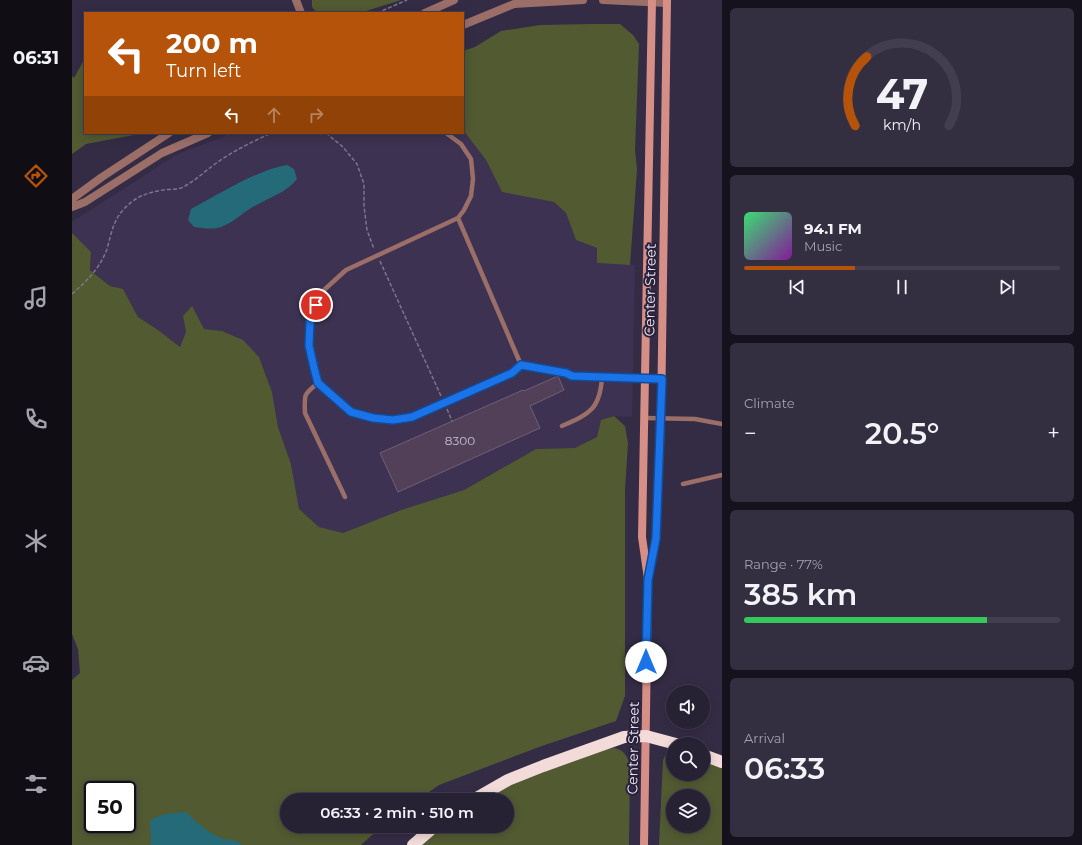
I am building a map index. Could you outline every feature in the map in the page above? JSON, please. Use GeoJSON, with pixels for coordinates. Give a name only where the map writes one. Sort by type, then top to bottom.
{"type":"FeatureCollection","features":[{"type":"Feature","properties":{"kind":"highway"},"geometry":{"type":"LineString","coordinates":[[485,793],[508,780],[624,737],[646,736],[666,741]]}},
{"type":"Feature","properties":{"kind":"highway"},"geometry":{"type":"LineString","coordinates":[[710,757],[722,762]]}},
{"type":"Feature","properties":{"kind":"highway"},"geometry":{"type":"LineString","coordinates":[[413,845],[427,833]]}},
{"type":"Feature","properties":{"kind":"main road","name":"Center Street"},"geometry":{"type":"LineString","coordinates":[[644,845],[648,580],[642,537],[652,1]]}},
{"type":"Feature","properties":{"kind":"main road","name":"Center Street"},"geometry":{"type":"LineString","coordinates":[[648,580],[656,538],[661,418],[667,1]]}},
{"type":"Feature","properties":{"kind":"street"},"geometry":{"type":"LineString","coordinates":[[296,0],[301,12]]}},
{"type":"Feature","properties":{"kind":"street"},"geometry":{"type":"LineString","coordinates":[[428,12],[454,0]]}},
{"type":"Feature","properties":{"kind":"street"},"geometry":{"type":"LineString","coordinates":[[464,24],[514,4],[583,0]]}},
{"type":"Feature","properties":{"kind":"street"},"geometry":{"type":"LineString","coordinates":[[603,0],[667,1]]}},
{"type":"Feature","properties":{"kind":"street"},"geometry":{"type":"LineString","coordinates":[[72,199],[102,177],[168,134]]}},
{"type":"Feature","properties":{"kind":"street"},"geometry":{"type":"LineString","coordinates":[[72,207],[85,202],[162,153],[206,134]]}},
{"type":"Feature","properties":{"kind":"lane"},"geometry":{"type":"LineString","coordinates":[[447,134],[461,144],[471,158],[473,179],[471,196],[458,218],[346,270],[324,290],[316,305],[310,322],[309,346],[318,383],[351,412],[373,418],[393,420],[412,417],[512,373],[521,365]]}},
{"type":"Feature","properties":{"kind":"lane"},"geometry":{"type":"LineString","coordinates":[[458,218],[521,365]]}},
{"type":"Feature","properties":{"kind":"lane"},"geometry":{"type":"LineString","coordinates":[[521,365],[566,373],[572,376],[662,379]]}},
{"type":"Feature","properties":{"kind":"lane"},"geometry":{"type":"LineString","coordinates":[[562,426],[584,416],[592,410],[602,391],[602,377]]}},
{"type":"Feature","properties":{"kind":"lane"},"geometry":{"type":"LineString","coordinates":[[318,383],[306,392],[304,400],[305,413],[345,497]]}},
{"type":"Feature","properties":{"kind":"lane"},"geometry":{"type":"LineString","coordinates":[[645,418],[695,419],[722,424]]}},
{"type":"Feature","properties":{"kind":"lane"},"geometry":{"type":"LineString","coordinates":[[683,484],[722,475]]}},
{"type":"Feature","properties":{"kind":"path"},"geometry":{"type":"LineString","coordinates":[[379,12],[408,0]]}},
{"type":"Feature","properties":{"kind":"path"},"geometry":{"type":"LineString","coordinates":[[72,294],[92,276],[100,264],[116,218],[133,201],[140,196],[162,190],[179,189],[189,184],[215,164],[245,145],[269,134]]}},
{"type":"Feature","properties":{"kind":"path"},"geometry":{"type":"LineString","coordinates":[[327,134],[344,147],[357,164],[364,184],[364,206],[367,230],[377,256],[452,421]]}},
{"type":"Feature","properties":{"kind":"shaded area"},"geometry":{"type":"Polygon","coordinates":[[[312,0],[401,0],[363,12],[316,12],[312,7],[312,0]]]}},
{"type":"Feature","properties":{"kind":"shaded area"},"geometry":{"type":"Polygon","coordinates":[[[620,24],[633,35],[639,44],[635,150],[637,169],[630,265],[597,263],[597,248],[576,240],[566,213],[554,202],[502,192],[486,160],[464,131],[464,51],[475,47],[501,31],[540,25],[620,24]]]}},
{"type":"Feature","properties":{"kind":"shaded area"},"geometry":{"type":"Polygon","coordinates":[[[84,60],[84,134],[136,134],[86,144],[72,154],[72,76],[74,78],[84,60]]]}},
{"type":"Feature","properties":{"kind":"shaded area"},"geometry":{"type":"Polygon","coordinates":[[[464,131],[486,160],[502,192],[554,202],[566,213],[576,240],[597,248],[597,263],[635,265],[632,417],[614,416],[601,420],[597,437],[575,448],[536,449],[464,490],[401,510],[343,533],[319,527],[299,509],[291,464],[278,427],[272,392],[259,357],[243,340],[222,331],[204,329],[183,316],[186,332],[180,347],[138,317],[123,289],[110,286],[90,269],[91,252],[72,233],[72,222],[176,155],[229,134],[464,134],[464,131]]]}},
{"type":"Feature","properties":{"kind":"shaded area"},"geometry":{"type":"Polygon","coordinates":[[[287,165],[294,169],[297,179],[287,189],[254,206],[229,224],[211,229],[194,227],[188,220],[191,209],[251,177],[287,165]]]}},
{"type":"Feature","properties":{"kind":"shaded area"},"geometry":{"type":"Polygon","coordinates":[[[72,233],[91,252],[90,270],[110,286],[123,289],[138,317],[180,347],[186,332],[183,316],[192,306],[204,329],[222,331],[243,340],[259,357],[272,392],[278,427],[291,464],[299,509],[319,527],[343,533],[401,510],[464,490],[536,449],[575,448],[597,437],[601,420],[614,416],[625,426],[628,443],[625,490],[625,696],[616,721],[539,747],[439,785],[428,793],[280,793],[280,833],[374,833],[361,845],[72,845],[72,680],[80,673],[78,649],[72,634],[72,233]]]}},
{"type":"Feature","properties":{"kind":"shaded area"},"geometry":{"type":"Polygon","coordinates":[[[615,748],[621,751],[625,754],[630,765],[629,845],[422,845],[436,833],[514,833],[514,793],[497,793],[528,777],[607,749],[615,748]]]}},
{"type":"Feature","properties":{"kind":"shaded area"},"geometry":{"type":"Polygon","coordinates":[[[666,755],[666,781],[710,781],[710,763],[722,768],[722,845],[659,845],[663,760],[666,755]]]}},
{"type":"Feature","properties":{"kind":"shaded area"},"geometry":{"type":"Polygon","coordinates":[[[186,812],[197,823],[210,832],[222,838],[236,841],[242,845],[151,845],[150,820],[165,814],[186,812]]]}},
{"type":"Feature","properties":{"kind":"building"},"geometry":{"type":"Polygon","coordinates":[[[558,376],[564,390],[530,406],[540,428],[398,492],[380,453],[558,376]]]}},
{"type":"Feature","properties":{"kind":"route"},"geometry":{"type":"LineString","coordinates":[[316,305],[310,322],[309,346],[318,383],[351,412],[373,418],[393,420],[412,417],[512,373],[521,365],[566,373],[572,376],[662,379],[656,538],[648,580],[646,662]]}}]}
